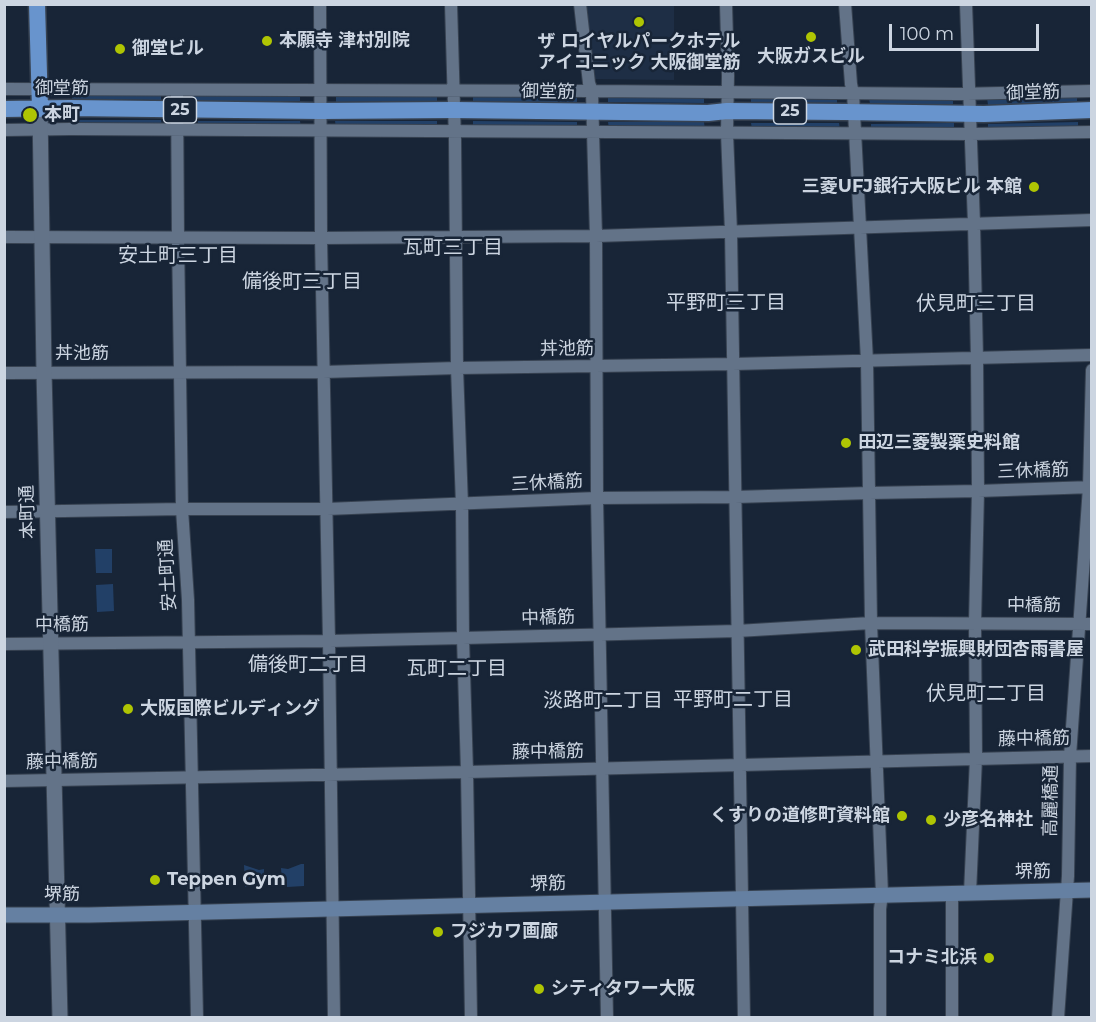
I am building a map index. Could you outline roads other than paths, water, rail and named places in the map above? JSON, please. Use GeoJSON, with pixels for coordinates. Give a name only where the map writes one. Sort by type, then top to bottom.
{"type":"FeatureCollection","features":[{"type":"Feature","properties":{"kind":"highway","name":"本町通"},"geometry":{"type":"LineString","coordinates":[[37,4],[40,109]]}},
{"type":"Feature","properties":{"kind":"highway","name":"御堂筋"},"geometry":{"type":"LineString","coordinates":[[4,109],[970,114],[1092,110]]}},
{"type":"Feature","properties":{"kind":"main road","name":"堺筋"},"geometry":{"type":"LineString","coordinates":[[4,915],[1092,890]]}},
{"type":"Feature","properties":{"kind":"street"},"geometry":{"type":"LineString","coordinates":[[320,4],[321,238],[334,1017]]}},
{"type":"Feature","properties":{"kind":"street"},"geometry":{"type":"LineString","coordinates":[[451,4],[471,1017]]}},
{"type":"Feature","properties":{"kind":"street"},"geometry":{"type":"LineString","coordinates":[[580,4],[589,83],[592,91],[596,236],[597,498],[607,1017]]}},
{"type":"Feature","properties":{"kind":"street"},"geometry":{"type":"LineString","coordinates":[[726,4],[744,1017]]}},
{"type":"Feature","properties":{"kind":"street"},"geometry":{"type":"LineString","coordinates":[[845,4],[850,84],[853,93],[867,361],[871,623],[882,894],[880,1017]]}},
{"type":"Feature","properties":{"kind":"street"},"geometry":{"type":"LineString","coordinates":[[966,4],[974,224],[978,491],[975,623],[976,758],[970,893]]}},
{"type":"Feature","properties":{"kind":"street"},"geometry":{"type":"LineString","coordinates":[[4,89],[969,94],[1092,91]]}},
{"type":"Feature","properties":{"kind":"street","name":"安土町通"},"geometry":{"type":"LineString","coordinates":[[177,90],[182,509],[189,642],[197,1017]]}},
{"type":"Feature","properties":{"kind":"street","name":"本町通"},"geometry":{"type":"LineString","coordinates":[[40,109],[60,1017]]}},
{"type":"Feature","properties":{"kind":"street"},"geometry":{"type":"LineString","coordinates":[[4,130],[971,134],[1092,132]]}},
{"type":"Feature","properties":{"kind":"street"},"geometry":{"type":"LineString","coordinates":[[4,237],[596,236],[1092,220]]}},
{"type":"Feature","properties":{"kind":"street","name":"丼池筋"},"geometry":{"type":"LineString","coordinates":[[4,373],[323,372],[1092,355]]}},
{"type":"Feature","properties":{"kind":"street","name":"高麗橋通"},"geometry":{"type":"LineString","coordinates":[[1058,1017],[1068,890],[1070,756],[1086,624],[1092,370]]}},
{"type":"Feature","properties":{"kind":"street","name":"三休橋筋"},"geometry":{"type":"LineString","coordinates":[[4,512],[327,509],[597,498],[735,497],[1090,486]]}},
{"type":"Feature","properties":{"kind":"street","name":"中橋筋"},"geometry":{"type":"LineString","coordinates":[[4,644],[463,638],[737,631],[871,623],[1086,624]]}},
{"type":"Feature","properties":{"kind":"street","name":"藤中橋筋"},"geometry":{"type":"LineString","coordinates":[[4,781],[1092,756]]}},
{"type":"Feature","properties":{"kind":"street"},"geometry":{"type":"LineString","coordinates":[[952,893],[952,1017]]}},
{"type":"Feature","properties":{"kind":"place","name":"ザ ロイヤルパークホテル アイコニック 大阪御堂筋"},"geometry":{"type":"Point","coordinates":[639,22]}},
{"type":"Feature","properties":{"kind":"place","name":"大阪ガスビル"},"geometry":{"type":"Point","coordinates":[811,37]}},
{"type":"Feature","properties":{"kind":"place","name":"本願寺 津村別院"},"geometry":{"type":"Point","coordinates":[267,41]}},
{"type":"Feature","properties":{"kind":"place","name":"御堂ビル"},"geometry":{"type":"Point","coordinates":[120,49]}},
{"type":"Feature","properties":{"kind":"place","name":"本町"},"geometry":{"type":"Point","coordinates":[30,115]}},
{"type":"Feature","properties":{"kind":"place","name":"三菱UFJ銀行大阪ビル 本館"},"geometry":{"type":"Point","coordinates":[1034,187]}},
{"type":"Feature","properties":{"kind":"place","name":"田辺三菱製薬史料館"},"geometry":{"type":"Point","coordinates":[846,443]}},
{"type":"Feature","properties":{"kind":"place","name":"武田科学振興財団杏雨書屋"},"geometry":{"type":"Point","coordinates":[856,650]}},
{"type":"Feature","properties":{"kind":"place","name":"大阪国際ビルディング"},"geometry":{"type":"Point","coordinates":[128,709]}},
{"type":"Feature","properties":{"kind":"place","name":"くすりの道修町資料館"},"geometry":{"type":"Point","coordinates":[902,816]}},
{"type":"Feature","properties":{"kind":"place","name":"少彦名神社"},"geometry":{"type":"Point","coordinates":[931,820]}},
{"type":"Feature","properties":{"kind":"place","name":"Teppen Gym"},"geometry":{"type":"Point","coordinates":[155,880]}},
{"type":"Feature","properties":{"kind":"place","name":"フジカワ画廊"},"geometry":{"type":"Point","coordinates":[438,932]}},
{"type":"Feature","properties":{"kind":"place","name":"コナミ北浜"},"geometry":{"type":"Point","coordinates":[989,958]}},
{"type":"Feature","properties":{"kind":"place","name":"シティタワー大阪"},"geometry":{"type":"Point","coordinates":[539,989]}},
{"type":"Feature","properties":{"kind":"district","name":"瓦町三丁目"},"geometry":{"type":"Point","coordinates":[453,248]}},
{"type":"Feature","properties":{"kind":"district","name":"安土町三丁目"},"geometry":{"type":"Point","coordinates":[178,256]}},
{"type":"Feature","properties":{"kind":"district","name":"備後町三丁目"},"geometry":{"type":"Point","coordinates":[302,282]}},
{"type":"Feature","properties":{"kind":"district","name":"平野町三丁目"},"geometry":{"type":"Point","coordinates":[726,303]}},
{"type":"Feature","properties":{"kind":"district","name":"伏見町三丁目"},"geometry":{"type":"Point","coordinates":[976,304]}},
{"type":"Feature","properties":{"kind":"district","name":"備後町二丁目"},"geometry":{"type":"Point","coordinates":[308,665]}},
{"type":"Feature","properties":{"kind":"district","name":"瓦町二丁目"},"geometry":{"type":"Point","coordinates":[457,669]}},
{"type":"Feature","properties":{"kind":"district","name":"伏見町二丁目"},"geometry":{"type":"Point","coordinates":[986,694]}},
{"type":"Feature","properties":{"kind":"district","name":"平野町二丁目"},"geometry":{"type":"Point","coordinates":[733,700]}},
{"type":"Feature","properties":{"kind":"district","name":"淡路町二丁目"},"geometry":{"type":"Point","coordinates":[603,701]}}]}
